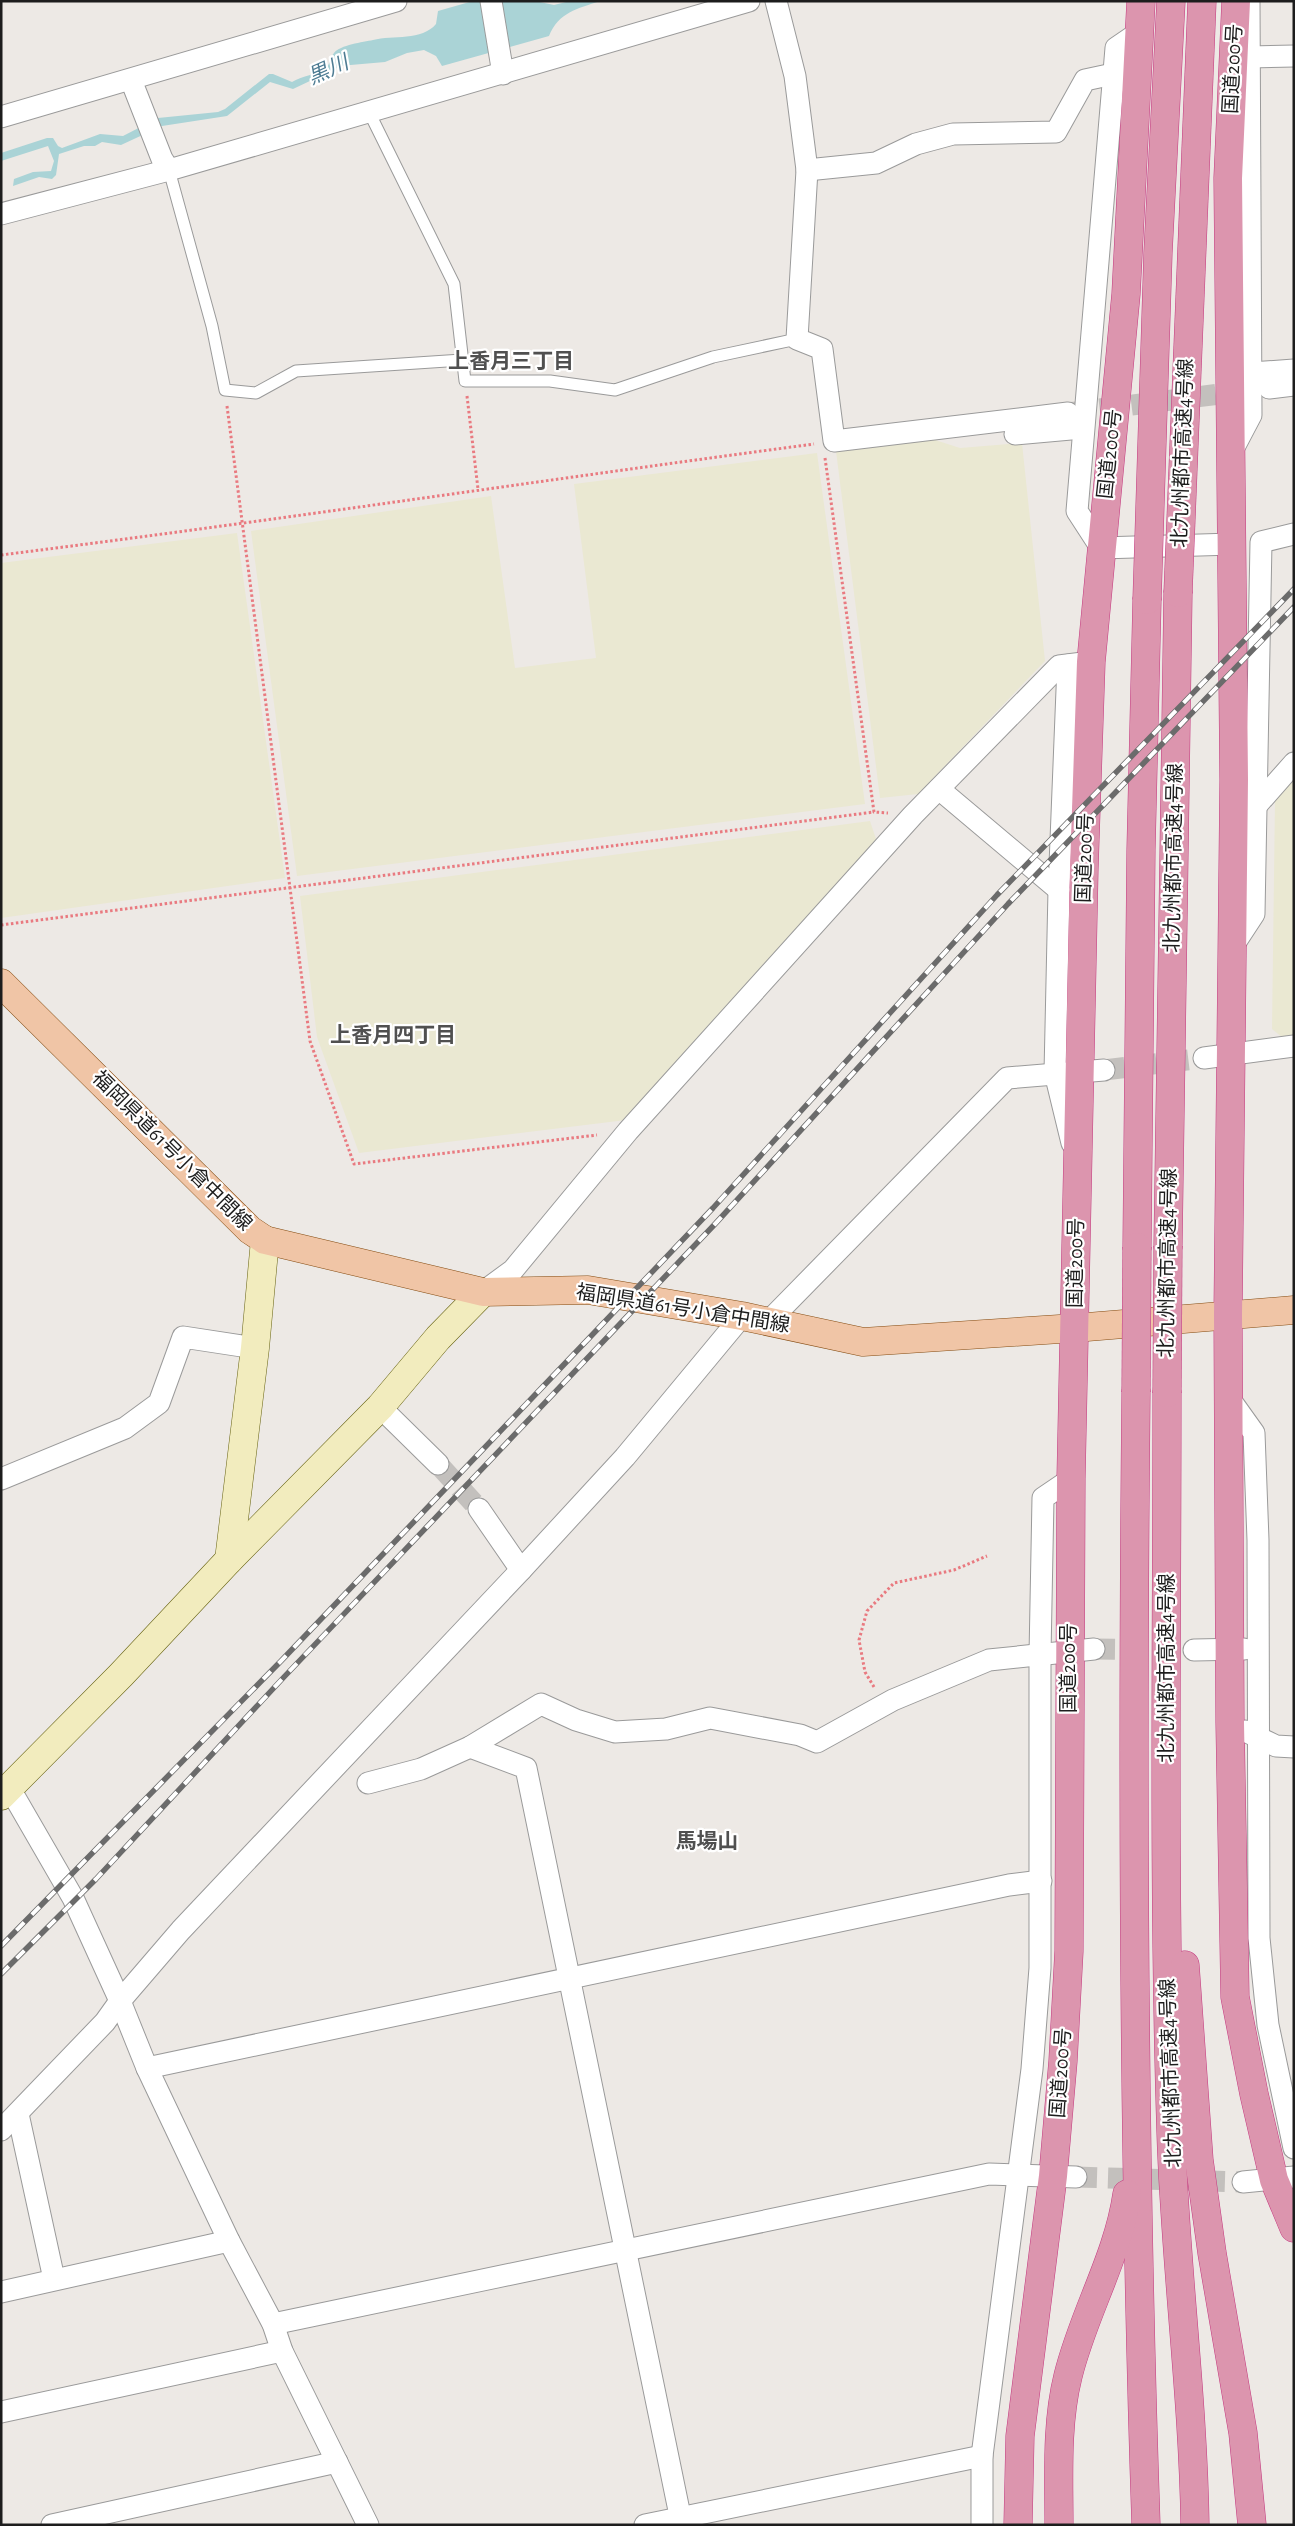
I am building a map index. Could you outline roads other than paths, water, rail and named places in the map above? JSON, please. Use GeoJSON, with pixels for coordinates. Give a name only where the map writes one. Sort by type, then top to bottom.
{"type":"FeatureCollection","features":[{"type":"Feature","properties":{"kind":"highway","name":"国道200号"},"geometry":{"type":"LineString","coordinates":[[1018,2525],[1020,2436],[1065,2177],[1063,2061],[1082,1650],[1071,1479],[1080,1071],[1080,663],[1101,548],[1126,294],[1140,1]]}},
{"type":"Feature","properties":{"kind":"highway","name":"北九州都市高速4号線"},"geometry":{"type":"LineString","coordinates":[[1146,2525],[1136,2138],[1132,1694],[1141,850],[1158,253],[1171,1]]}},
{"type":"Feature","properties":{"kind":"highway","name":"北九州都市高速4号線"},"geometry":{"type":"LineString","coordinates":[[1195,2525],[1189,2367],[1178,2250],[1171,2136],[1168,2016],[1167,1393],[1178,594],[1202,1]]}},
{"type":"Feature","properties":{"kind":"highway","name":"国道200号"},"geometry":{"type":"LineString","coordinates":[[1236,1],[1228,178],[1234,780],[1231,949],[1217,1056],[1228,1314],[1230,1723],[1235,1997],[1254,2094],[1284,2179],[1294,2228]]}},
{"type":"Feature","properties":{"kind":"highway"},"geometry":{"type":"LineString","coordinates":[[1167,1692],[1199,2160],[1212,2253],[1243,2433],[1252,2525]]}},
{"type":"Feature","properties":{"kind":"highway"},"geometry":{"type":"LineString","coordinates":[[1059,2525],[1060,2428],[1068,2376],[1082,2330],[1117,2239],[1127,2198],[1136,2138]]}},
{"type":"Feature","properties":{"kind":"main road","name":"福岡県道61号小倉中間線"},"geometry":{"type":"LineString","coordinates":[[1,983],[250,1230],[265,1240],[483,1292],[588,1290],[742,1316],[863,1342],[1074,1328],[1294,1310]]}},
{"type":"Feature","properties":{"kind":"street"},"geometry":{"type":"LineString","coordinates":[[1,117],[134,86],[396,1]]}},
{"type":"Feature","properties":{"kind":"street"},"geometry":{"type":"LineString","coordinates":[[491,1],[503,71]]}},
{"type":"Feature","properties":{"kind":"street"},"geometry":{"type":"LineString","coordinates":[[1,214],[166,164],[369,112],[503,71],[749,1]]}},
{"type":"Feature","properties":{"kind":"street"},"geometry":{"type":"LineString","coordinates":[[776,1],[795,76],[807,170],[797,338],[822,349],[829,442],[934,429],[1075,420]]}},
{"type":"Feature","properties":{"kind":"street"},"geometry":{"type":"LineString","coordinates":[[1230,455],[1251,415],[1249,1]]}},
{"type":"Feature","properties":{"kind":"street"},"geometry":{"type":"LineString","coordinates":[[1138,33],[1116,48],[1086,399],[1075,420],[1077,511],[1101,548],[1232,544]]}},
{"type":"Feature","properties":{"kind":"street"},"geometry":{"type":"LineString","coordinates":[[1249,57],[1294,56]]}},
{"type":"Feature","properties":{"kind":"street"},"geometry":{"type":"LineString","coordinates":[[807,170],[876,164],[916,144],[953,134],[1056,132],[1085,80],[1113,74]]}},
{"type":"Feature","properties":{"kind":"street"},"geometry":{"type":"LineString","coordinates":[[134,86],[166,164]]}},
{"type":"Feature","properties":{"kind":"street"},"geometry":{"type":"LineString","coordinates":[[1251,373],[1294,370]]}},
{"type":"Feature","properties":{"kind":"street"},"geometry":{"type":"LineString","coordinates":[[1269,388],[1294,385]]}},
{"type":"Feature","properties":{"kind":"street"},"geometry":{"type":"LineString","coordinates":[[934,429],[957,413],[1086,399]]}},
{"type":"Feature","properties":{"kind":"street"},"geometry":{"type":"LineString","coordinates":[[1231,949],[1254,914],[1261,542],[1294,534]]}},
{"type":"Feature","properties":{"kind":"street"},"geometry":{"type":"LineString","coordinates":[[368,2525],[282,2351],[273,2324],[229,2241],[147,2068],[120,2001],[73,1898],[5,1792],[380,1407],[438,1338],[483,1292],[513,1270],[628,1131],[913,815],[1059,666],[1080,663],[1059,890],[1080,1071],[1007,1078],[768,1322]]}},
{"type":"Feature","properties":{"kind":"street"},"geometry":{"type":"LineString","coordinates":[[1257,805],[1294,763]]}},
{"type":"Feature","properties":{"kind":"street"},"geometry":{"type":"LineString","coordinates":[[939,789],[1059,890]]}},
{"type":"Feature","properties":{"kind":"street"},"geometry":{"type":"LineString","coordinates":[[1217,1056],[1294,1046]]}},
{"type":"Feature","properties":{"kind":"street"},"geometry":{"type":"LineString","coordinates":[[229,1560],[255,1348],[265,1240]]}},
{"type":"Feature","properties":{"kind":"street"},"geometry":{"type":"LineString","coordinates":[[1,2130],[105,2022],[120,2001],[181,1930],[521,1570],[624,1458],[742,1316]]}},
{"type":"Feature","properties":{"kind":"street"},"geometry":{"type":"LineString","coordinates":[[1,1479],[125,1428],[159,1403],[183,1337],[255,1348]]}},
{"type":"Feature","properties":{"kind":"street"},"geometry":{"type":"LineString","coordinates":[[1229,1398],[1254,1433],[1258,1649],[1259,1938],[1268,2025],[1294,2148]]}},
{"type":"Feature","properties":{"kind":"street"},"geometry":{"type":"LineString","coordinates":[[380,1407],[438,1464]]}},
{"type":"Feature","properties":{"kind":"street"},"geometry":{"type":"LineString","coordinates":[[982,2525],[982,2456],[992,2359],[1019,2174],[1032,2068],[1037,2005],[1042,1881],[1040,1655],[1043,1498],[1071,1479]]}},
{"type":"Feature","properties":{"kind":"street"},"geometry":{"type":"LineString","coordinates":[[479,1509],[521,1570]]}},
{"type":"Feature","properties":{"kind":"street"},"geometry":{"type":"LineString","coordinates":[[1194,1650],[1258,1649]]}},
{"type":"Feature","properties":{"kind":"street"},"geometry":{"type":"LineString","coordinates":[[368,1783],[421,1769],[470,1747],[541,1704],[576,1720],[615,1732],[666,1729],[710,1718],[800,1735],[817,1742],[892,1700],[988,1660],[1082,1650]]}},
{"type":"Feature","properties":{"kind":"street"},"geometry":{"type":"LineString","coordinates":[[1230,1723],[1276,1746],[1294,1747]]}},
{"type":"Feature","properties":{"kind":"street"},"geometry":{"type":"LineString","coordinates":[[470,1747],[526,1768],[681,2521]]}},
{"type":"Feature","properties":{"kind":"street"},"geometry":{"type":"LineString","coordinates":[[147,2068],[1008,1885],[1042,1881]]}},
{"type":"Feature","properties":{"kind":"street"},"geometry":{"type":"LineString","coordinates":[[18,2114],[54,2279]]}},
{"type":"Feature","properties":{"kind":"street"},"geometry":{"type":"LineString","coordinates":[[273,2324],[989,2174],[1065,2177]]}},
{"type":"Feature","properties":{"kind":"street"},"geometry":{"type":"LineString","coordinates":[[1243,2182],[1284,2179]]}},
{"type":"Feature","properties":{"kind":"street"},"geometry":{"type":"LineString","coordinates":[[1,2292],[229,2241]]}},
{"type":"Feature","properties":{"kind":"street"},"geometry":{"type":"LineString","coordinates":[[1,2412],[282,2351]]}},
{"type":"Feature","properties":{"kind":"street"},"geometry":{"type":"LineString","coordinates":[[645,2525],[681,2521],[982,2456]]}},
{"type":"Feature","properties":{"kind":"street"},"geometry":{"type":"LineString","coordinates":[[52,2525],[86,2521],[337,2462]]}},
{"type":"Feature","properties":{"kind":"lane"},"geometry":{"type":"LineString","coordinates":[[369,112],[454,284],[465,381],[550,381],[615,390],[713,357],[797,338]]}},
{"type":"Feature","properties":{"kind":"lane"},"geometry":{"type":"LineString","coordinates":[[166,164],[212,326],[225,390],[256,394],[296,372],[462,360]]}},
{"type":"Feature","properties":{"kind":"water","name":"黒川"},"geometry":{"type":"Polygon","coordinates":[[[473,1],[535,1],[554,5],[570,1],[600,1],[576,9],[563,16],[549,36],[442,66],[436,56],[424,50],[407,53],[385,62],[339,66],[326,77],[312,80],[293,89],[270,82],[227,116],[162,126],[121,145],[102,142],[95,146],[84,146],[59,154],[56,175],[52,179],[39,177],[13,186],[14,179],[33,172],[51,171],[54,161],[48,146],[1,161],[1,153],[47,138],[53,138],[58,146],[62,148],[100,134],[123,136],[158,118],[218,112],[225,109],[269,74],[292,82],[324,69],[328,66],[334,53],[341,48],[373,40],[423,33],[436,24],[438,11],[473,1]]]}},
{"type":"Feature","properties":{"kind":"tunnel"},"geometry":{"type":"LineString","coordinates":[[1068,413],[1244,391]]}},
{"type":"Feature","properties":{"kind":"tunnel"},"geometry":{"type":"LineString","coordinates":[[1104,1070],[1204,1058]]}},
{"type":"Feature","properties":{"kind":"tunnel"},"geometry":{"type":"LineString","coordinates":[[438,1464],[479,1509]]}},
{"type":"Feature","properties":{"kind":"tunnel"},"geometry":{"type":"LineString","coordinates":[[1094,1649],[1194,1650]]}},
{"type":"Feature","properties":{"kind":"tunnel"},"geometry":{"type":"LineString","coordinates":[[1076,2177],[1243,2182]]}},
{"type":"Feature","properties":{"kind":"railway"},"geometry":{"type":"LineString","coordinates":[[1,1946],[281,1661],[553,1376],[713,1208],[997,895],[1294,589]]}},
{"type":"Feature","properties":{"kind":"railway"},"geometry":{"type":"LineString","coordinates":[[1,1974],[96,1879],[284,1677],[715,1224],[1008,904],[1294,607]]}},
{"type":"Feature","properties":{"kind":"district","name":"上香月三丁目"},"geometry":{"type":"Point","coordinates":[511,361]}},
{"type":"Feature","properties":{"kind":"district","name":"上香月四丁目"},"geometry":{"type":"Point","coordinates":[393,1035]}},
{"type":"Feature","properties":{"kind":"district","name":"馬場山"},"geometry":{"type":"Point","coordinates":[707,1841]}}]}
